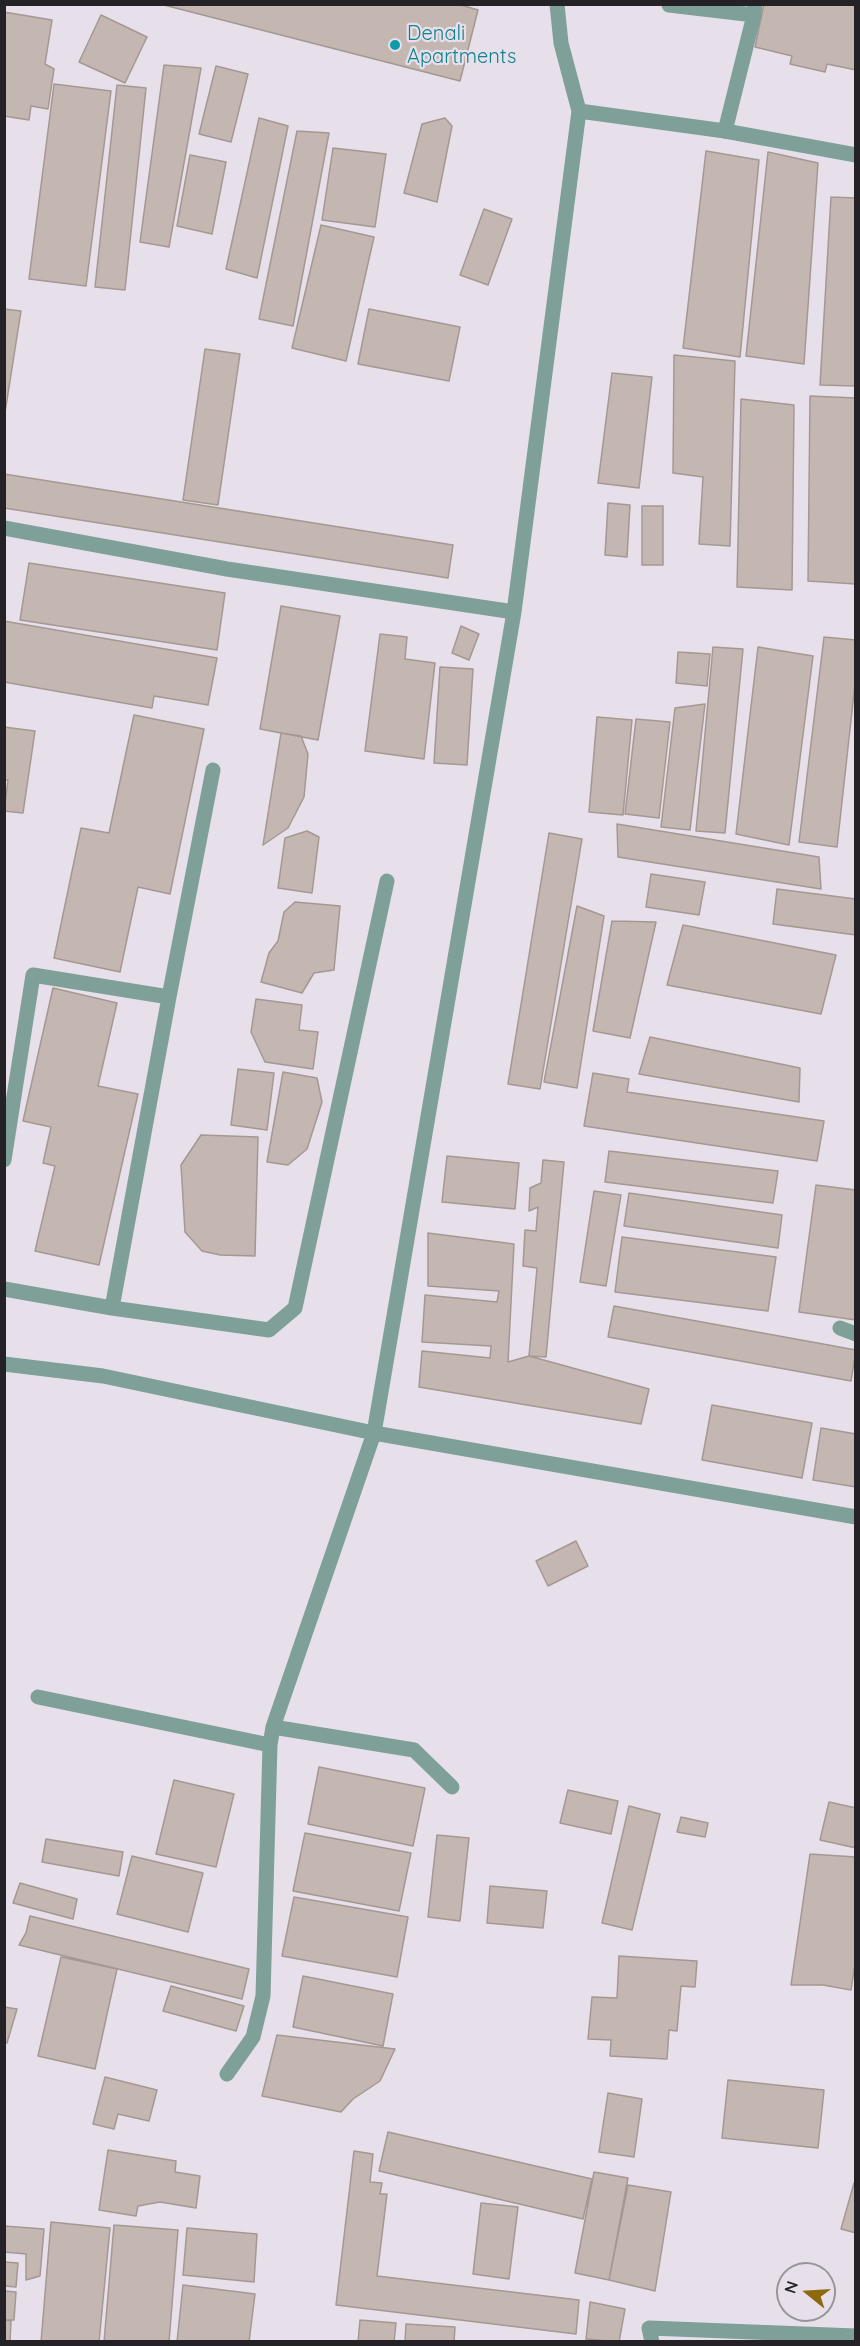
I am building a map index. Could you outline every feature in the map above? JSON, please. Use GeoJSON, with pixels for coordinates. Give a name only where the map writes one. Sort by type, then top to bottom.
{"type":"FeatureCollection","features":[{"type":"Feature","properties":{"kind":"street"},"geometry":{"type":"LineString","coordinates":[[227,2074],[253,2037],[263,1996],[270,1746],[273,1727],[374,1433],[514,612],[579,111],[561,43],[557,4]]}},
{"type":"Feature","properties":{"kind":"street"},"geometry":{"type":"LineString","coordinates":[[669,5],[754,10],[725,131]]}},
{"type":"Feature","properties":{"kind":"street"},"geometry":{"type":"LineString","coordinates":[[579,111],[725,131],[855,156]]}},
{"type":"Feature","properties":{"kind":"street"},"geometry":{"type":"LineString","coordinates":[[4,528],[227,569],[514,612]]}},
{"type":"Feature","properties":{"kind":"street"},"geometry":{"type":"LineString","coordinates":[[112,1308],[213,770]]}},
{"type":"Feature","properties":{"kind":"street"},"geometry":{"type":"LineString","coordinates":[[4,1289],[112,1308],[269,1330],[295,1308],[387,881]]}},
{"type":"Feature","properties":{"kind":"street"},"geometry":{"type":"LineString","coordinates":[[4,1160],[11,1081],[33,975],[169,997]]}},
{"type":"Feature","properties":{"kind":"street"},"geometry":{"type":"LineString","coordinates":[[840,1328],[855,1334]]}},
{"type":"Feature","properties":{"kind":"street"},"geometry":{"type":"LineString","coordinates":[[4,1364],[103,1376],[374,1433],[855,1517]]}},
{"type":"Feature","properties":{"kind":"street"},"geometry":{"type":"LineString","coordinates":[[38,1697],[270,1746]]}},
{"type":"Feature","properties":{"kind":"street"},"geometry":{"type":"LineString","coordinates":[[273,1727],[414,1750],[452,1787]]}},
{"type":"Feature","properties":{"kind":"street"},"geometry":{"type":"LineString","coordinates":[[652,2342],[649,2328],[855,2336]]}},
{"type":"Feature","properties":{"kind":"building","name":"Denali Apartments"},"geometry":{"type":"Polygon","coordinates":[[[160,4],[458,4],[478,10],[460,81],[160,4]]]}},
{"type":"Feature","properties":{"kind":"building"},"geometry":{"type":"Polygon","coordinates":[[[764,4],[856,4],[856,70],[827,64],[825,72],[790,64],[792,56],[755,47],[764,4]]]}},
{"type":"Feature","properties":{"kind":"building"},"geometry":{"type":"Polygon","coordinates":[[[4,12],[52,20],[45,64],[54,69],[48,109],[31,106],[29,120],[4,116],[4,12]]]}},
{"type":"Feature","properties":{"kind":"building"},"geometry":{"type":"Polygon","coordinates":[[[101,15],[147,37],[125,83],[79,62],[101,15]]]}},
{"type":"Feature","properties":{"kind":"building"},"geometry":{"type":"Polygon","coordinates":[[[164,65],[201,68],[169,247],[140,242],[164,65]]]}},
{"type":"Feature","properties":{"kind":"building"},"geometry":{"type":"Polygon","coordinates":[[[216,66],[248,74],[231,142],[199,134],[216,66]]]}},
{"type":"Feature","properties":{"kind":"building"},"geometry":{"type":"Polygon","coordinates":[[[54,84],[111,91],[86,286],[29,279],[54,84]]]}},
{"type":"Feature","properties":{"kind":"building"},"geometry":{"type":"Polygon","coordinates":[[[117,85],[146,88],[125,290],[95,287],[117,85]]]}},
{"type":"Feature","properties":{"kind":"building"},"geometry":{"type":"Polygon","coordinates":[[[259,118],[288,126],[257,278],[226,269],[259,118]]]}},
{"type":"Feature","properties":{"kind":"building"},"geometry":{"type":"Polygon","coordinates":[[[445,118],[452,126],[437,202],[404,193],[422,124],[445,118]]]}},
{"type":"Feature","properties":{"kind":"building"},"geometry":{"type":"Polygon","coordinates":[[[297,131],[329,133],[293,326],[259,319],[297,131]]]}},
{"type":"Feature","properties":{"kind":"building"},"geometry":{"type":"Polygon","coordinates":[[[333,148],[386,154],[375,227],[322,220],[333,148]]]}},
{"type":"Feature","properties":{"kind":"building"},"geometry":{"type":"Polygon","coordinates":[[[706,151],[759,160],[740,357],[683,348],[706,151]]]}},
{"type":"Feature","properties":{"kind":"building"},"geometry":{"type":"Polygon","coordinates":[[[768,152],[818,163],[804,364],[746,356],[768,152]]]}},
{"type":"Feature","properties":{"kind":"building"},"geometry":{"type":"Polygon","coordinates":[[[190,155],[226,162],[212,234],[177,226],[190,155]]]}},
{"type":"Feature","properties":{"kind":"building"},"geometry":{"type":"Polygon","coordinates":[[[831,197],[856,198],[856,386],[820,385],[831,197]]]}},
{"type":"Feature","properties":{"kind":"building"},"geometry":{"type":"Polygon","coordinates":[[[484,209],[512,219],[488,285],[460,275],[484,209]]]}},
{"type":"Feature","properties":{"kind":"building"},"geometry":{"type":"Polygon","coordinates":[[[321,225],[374,237],[346,361],[292,348],[321,225]]]}},
{"type":"Feature","properties":{"kind":"building"},"geometry":{"type":"Polygon","coordinates":[[[4,309],[21,311],[4,419],[4,309]]]}},
{"type":"Feature","properties":{"kind":"building"},"geometry":{"type":"Polygon","coordinates":[[[369,309],[460,327],[449,381],[358,364],[369,309]]]}},
{"type":"Feature","properties":{"kind":"building"},"geometry":{"type":"Polygon","coordinates":[[[205,349],[240,354],[218,505],[183,500],[205,349]]]}},
{"type":"Feature","properties":{"kind":"building"},"geometry":{"type":"Polygon","coordinates":[[[674,355],[735,361],[730,546],[699,544],[703,477],[673,473],[674,355]]]}},
{"type":"Feature","properties":{"kind":"building"},"geometry":{"type":"Polygon","coordinates":[[[612,373],[652,377],[639,488],[598,483],[612,373]]]}},
{"type":"Feature","properties":{"kind":"building"},"geometry":{"type":"Polygon","coordinates":[[[810,396],[856,398],[856,584],[808,581],[810,396]]]}},
{"type":"Feature","properties":{"kind":"building"},"geometry":{"type":"Polygon","coordinates":[[[741,399],[794,405],[792,590],[737,587],[741,399]]]}},
{"type":"Feature","properties":{"kind":"building"},"geometry":{"type":"Polygon","coordinates":[[[4,474],[453,545],[448,578],[4,508],[4,474]]]}},
{"type":"Feature","properties":{"kind":"building"},"geometry":{"type":"Polygon","coordinates":[[[608,503],[630,505],[627,557],[605,555],[608,503]]]}},
{"type":"Feature","properties":{"kind":"building"},"geometry":{"type":"Polygon","coordinates":[[[642,506],[663,506],[663,565],[642,565],[642,506]]]}},
{"type":"Feature","properties":{"kind":"building"},"geometry":{"type":"Polygon","coordinates":[[[29,563],[225,593],[217,650],[20,620],[29,563]]]}},
{"type":"Feature","properties":{"kind":"building"},"geometry":{"type":"Polygon","coordinates":[[[281,606],[340,616],[318,740],[260,729],[281,606]]]}},
{"type":"Feature","properties":{"kind":"building"},"geometry":{"type":"Polygon","coordinates":[[[4,621],[217,658],[208,705],[154,696],[152,708],[4,682],[4,621]]]}},
{"type":"Feature","properties":{"kind":"building"},"geometry":{"type":"Polygon","coordinates":[[[461,626],[479,634],[469,660],[452,653],[461,626]]]}},
{"type":"Feature","properties":{"kind":"building"},"geometry":{"type":"Polygon","coordinates":[[[380,634],[407,637],[405,659],[435,663],[424,759],[365,751],[380,634]]]}},
{"type":"Feature","properties":{"kind":"building"},"geometry":{"type":"Polygon","coordinates":[[[824,637],[856,640],[856,675],[837,847],[799,842],[824,637]]]}},
{"type":"Feature","properties":{"kind":"building"},"geometry":{"type":"Polygon","coordinates":[[[713,647],[743,649],[725,833],[696,831],[713,647]]]}},
{"type":"Feature","properties":{"kind":"building"},"geometry":{"type":"Polygon","coordinates":[[[758,647],[813,656],[789,845],[736,834],[758,647]]]}},
{"type":"Feature","properties":{"kind":"building"},"geometry":{"type":"Polygon","coordinates":[[[678,652],[710,654],[707,686],[676,683],[678,652]]]}},
{"type":"Feature","properties":{"kind":"building"},"geometry":{"type":"Polygon","coordinates":[[[440,667],[473,669],[467,765],[434,763],[440,667]]]}},
{"type":"Feature","properties":{"kind":"building"},"geometry":{"type":"Polygon","coordinates":[[[705,704],[690,830],[661,827],[675,708],[705,704]]]}},
{"type":"Feature","properties":{"kind":"building"},"geometry":{"type":"Polygon","coordinates":[[[134,715],[204,729],[170,894],[138,887],[120,972],[54,958],[81,828],[109,833],[134,715]]]}},
{"type":"Feature","properties":{"kind":"building"},"geometry":{"type":"Polygon","coordinates":[[[597,717],[632,720],[623,815],[589,812],[597,717]]]}},
{"type":"Feature","properties":{"kind":"building"},"geometry":{"type":"Polygon","coordinates":[[[636,719],[670,722],[659,818],[625,814],[636,719]]]}},
{"type":"Feature","properties":{"kind":"building"},"geometry":{"type":"Polygon","coordinates":[[[4,727],[35,731],[23,813],[4,811],[8,780],[4,780],[4,727]]]}},
{"type":"Feature","properties":{"kind":"building"},"geometry":{"type":"Polygon","coordinates":[[[281,733],[301,736],[308,754],[304,797],[288,828],[263,845],[281,733]]]}},
{"type":"Feature","properties":{"kind":"building"},"geometry":{"type":"Polygon","coordinates":[[[617,824],[819,857],[821,889],[618,857],[617,824]]]}},
{"type":"Feature","properties":{"kind":"building"},"geometry":{"type":"Polygon","coordinates":[[[307,831],[319,837],[312,893],[278,888],[285,838],[307,831]]]}},
{"type":"Feature","properties":{"kind":"building"},"geometry":{"type":"Polygon","coordinates":[[[549,833],[582,839],[540,1089],[508,1084],[549,833]]]}},
{"type":"Feature","properties":{"kind":"building"},"geometry":{"type":"Polygon","coordinates":[[[651,874],[705,882],[699,915],[646,907],[651,874]]]}},
{"type":"Feature","properties":{"kind":"building"},"geometry":{"type":"Polygon","coordinates":[[[777,889],[856,899],[856,935],[773,924],[777,889]]]}},
{"type":"Feature","properties":{"kind":"building"},"geometry":{"type":"Polygon","coordinates":[[[295,902],[340,906],[334,970],[314,973],[302,993],[261,982],[269,953],[278,941],[284,912],[295,902]]]}},
{"type":"Feature","properties":{"kind":"building"},"geometry":{"type":"Polygon","coordinates":[[[577,906],[604,916],[577,1088],[544,1082],[577,906]]]}},
{"type":"Feature","properties":{"kind":"building"},"geometry":{"type":"Polygon","coordinates":[[[612,921],[656,922],[630,1038],[593,1031],[612,921]]]}},
{"type":"Feature","properties":{"kind":"building"},"geometry":{"type":"Polygon","coordinates":[[[683,925],[836,955],[821,1014],[667,985],[683,925]]]}},
{"type":"Feature","properties":{"kind":"building"},"geometry":{"type":"Polygon","coordinates":[[[53,988],[117,1003],[98,1086],[138,1094],[99,1265],[35,1251],[55,1166],[43,1163],[51,1127],[23,1121],[53,988]]]}},
{"type":"Feature","properties":{"kind":"building"},"geometry":{"type":"Polygon","coordinates":[[[256,999],[302,1005],[299,1030],[318,1032],[313,1069],[265,1062],[251,1032],[256,999]]]}},
{"type":"Feature","properties":{"kind":"building"},"geometry":{"type":"Polygon","coordinates":[[[650,1037],[800,1068],[799,1102],[639,1074],[650,1037]]]}},
{"type":"Feature","properties":{"kind":"building"},"geometry":{"type":"Polygon","coordinates":[[[238,1069],[274,1073],[267,1130],[231,1125],[238,1069]]]}},
{"type":"Feature","properties":{"kind":"building"},"geometry":{"type":"Polygon","coordinates":[[[283,1072],[317,1078],[322,1102],[307,1149],[288,1165],[267,1162],[283,1072]]]}},
{"type":"Feature","properties":{"kind":"building"},"geometry":{"type":"Polygon","coordinates":[[[593,1073],[629,1079],[627,1092],[824,1121],[817,1161],[584,1126],[593,1073]]]}},
{"type":"Feature","properties":{"kind":"building"},"geometry":{"type":"Polygon","coordinates":[[[201,1135],[258,1137],[255,1256],[220,1255],[202,1251],[185,1232],[181,1165],[201,1135]]]}},
{"type":"Feature","properties":{"kind":"building"},"geometry":{"type":"Polygon","coordinates":[[[609,1151],[778,1171],[773,1203],[605,1182],[609,1151]]]}},
{"type":"Feature","properties":{"kind":"building"},"geometry":{"type":"Polygon","coordinates":[[[447,1156],[519,1163],[515,1209],[442,1202],[447,1156]]]}},
{"type":"Feature","properties":{"kind":"building"},"geometry":{"type":"Polygon","coordinates":[[[543,1160],[564,1162],[546,1357],[529,1356],[537,1268],[523,1266],[525,1230],[536,1231],[538,1207],[529,1211],[530,1188],[541,1183],[543,1160]]]}},
{"type":"Feature","properties":{"kind":"building"},"geometry":{"type":"Polygon","coordinates":[[[816,1185],[856,1190],[856,1320],[799,1312],[816,1185]]]}},
{"type":"Feature","properties":{"kind":"building"},"geometry":{"type":"Polygon","coordinates":[[[594,1191],[621,1195],[606,1286],[580,1282],[594,1191]]]}},
{"type":"Feature","properties":{"kind":"building"},"geometry":{"type":"Polygon","coordinates":[[[629,1193],[782,1215],[778,1248],[624,1226],[629,1193]]]}},
{"type":"Feature","properties":{"kind":"building"},"geometry":{"type":"Polygon","coordinates":[[[428,1233],[514,1244],[508,1362],[529,1356],[649,1389],[641,1424],[419,1387],[422,1351],[490,1358],[491,1346],[422,1342],[425,1295],[497,1302],[499,1291],[428,1286],[428,1233]]]}},
{"type":"Feature","properties":{"kind":"building"},"geometry":{"type":"Polygon","coordinates":[[[622,1237],[776,1257],[768,1311],[615,1292],[622,1237]]]}},
{"type":"Feature","properties":{"kind":"building"},"geometry":{"type":"Polygon","coordinates":[[[614,1306],[856,1350],[851,1381],[608,1337],[614,1306]]]}},
{"type":"Feature","properties":{"kind":"building"},"geometry":{"type":"Polygon","coordinates":[[[712,1405],[812,1423],[802,1478],[702,1460],[712,1405]]]}},
{"type":"Feature","properties":{"kind":"building"},"geometry":{"type":"Polygon","coordinates":[[[821,1428],[856,1434],[856,1487],[813,1480],[821,1428]]]}},
{"type":"Feature","properties":{"kind":"building"},"geometry":{"type":"Polygon","coordinates":[[[576,1541],[588,1566],[548,1586],[536,1561],[576,1541]]]}},
{"type":"Feature","properties":{"kind":"building"},"geometry":{"type":"Polygon","coordinates":[[[319,1767],[425,1788],[413,1846],[308,1824],[319,1767]]]}},
{"type":"Feature","properties":{"kind":"building"},"geometry":{"type":"Polygon","coordinates":[[[174,1780],[234,1794],[216,1867],[156,1854],[174,1780]]]}},
{"type":"Feature","properties":{"kind":"building"},"geometry":{"type":"Polygon","coordinates":[[[568,1790],[618,1801],[611,1834],[560,1823],[568,1790]]]}},
{"type":"Feature","properties":{"kind":"building"},"geometry":{"type":"Polygon","coordinates":[[[829,1802],[856,1808],[856,1848],[820,1840],[829,1802]]]}},
{"type":"Feature","properties":{"kind":"building"},"geometry":{"type":"Polygon","coordinates":[[[629,1806],[660,1814],[632,1930],[602,1923],[629,1806]]]}},
{"type":"Feature","properties":{"kind":"building"},"geometry":{"type":"Polygon","coordinates":[[[681,1817],[708,1823],[705,1837],[677,1832],[681,1817]]]}},
{"type":"Feature","properties":{"kind":"building"},"geometry":{"type":"Polygon","coordinates":[[[305,1833],[411,1853],[399,1911],[293,1891],[305,1833]]]}},
{"type":"Feature","properties":{"kind":"building"},"geometry":{"type":"Polygon","coordinates":[[[437,1835],[469,1838],[460,1921],[428,1917],[437,1835]]]}},
{"type":"Feature","properties":{"kind":"building"},"geometry":{"type":"Polygon","coordinates":[[[46,1839],[123,1852],[119,1876],[42,1862],[46,1839]]]}},
{"type":"Feature","properties":{"kind":"building"},"geometry":{"type":"Polygon","coordinates":[[[810,1854],[856,1857],[856,1957],[851,1990],[823,1985],[791,1985],[810,1854]]]}},
{"type":"Feature","properties":{"kind":"building"},"geometry":{"type":"Polygon","coordinates":[[[132,1856],[203,1873],[188,1932],[117,1914],[132,1856]]]}},
{"type":"Feature","properties":{"kind":"building"},"geometry":{"type":"Polygon","coordinates":[[[20,1883],[77,1899],[73,1919],[13,1903],[20,1883]]]}},
{"type":"Feature","properties":{"kind":"building"},"geometry":{"type":"Polygon","coordinates":[[[490,1886],[547,1891],[543,1928],[487,1923],[490,1886]]]}},
{"type":"Feature","properties":{"kind":"building"},"geometry":{"type":"Polygon","coordinates":[[[294,1897],[408,1917],[397,1977],[282,1956],[294,1897]]]}},
{"type":"Feature","properties":{"kind":"building"},"geometry":{"type":"Polygon","coordinates":[[[30,1916],[249,1969],[242,1999],[19,1945],[26,1933],[30,1916]]]}},
{"type":"Feature","properties":{"kind":"building"},"geometry":{"type":"Polygon","coordinates":[[[619,1956],[697,1961],[695,1987],[681,1986],[677,2031],[669,2030],[667,2059],[610,2056],[611,2040],[588,2039],[592,1997],[617,1998],[619,1956]]]}},
{"type":"Feature","properties":{"kind":"building"},"geometry":{"type":"Polygon","coordinates":[[[61,1957],[117,1969],[95,2069],[38,2056],[61,1957]]]}},
{"type":"Feature","properties":{"kind":"building"},"geometry":{"type":"Polygon","coordinates":[[[303,1976],[393,1994],[383,2046],[293,2027],[303,1976]]]}},
{"type":"Feature","properties":{"kind":"building"},"geometry":{"type":"Polygon","coordinates":[[[171,1986],[244,2006],[236,2031],[163,2011],[171,1986]]]}},
{"type":"Feature","properties":{"kind":"building"},"geometry":{"type":"Polygon","coordinates":[[[4,2007],[17,2009],[7,2043],[4,2042],[4,2007]]]}},
{"type":"Feature","properties":{"kind":"building"},"geometry":{"type":"Polygon","coordinates":[[[277,2035],[395,2049],[380,2081],[353,2099],[341,2112],[262,2096],[277,2035]]]}},
{"type":"Feature","properties":{"kind":"building"},"geometry":{"type":"Polygon","coordinates":[[[105,2077],[157,2090],[149,2121],[118,2114],[114,2129],[93,2124],[105,2077]]]}},
{"type":"Feature","properties":{"kind":"building"},"geometry":{"type":"Polygon","coordinates":[[[728,2080],[824,2090],[818,2148],[722,2138],[728,2080]]]}},
{"type":"Feature","properties":{"kind":"building"},"geometry":{"type":"Polygon","coordinates":[[[608,2093],[642,2099],[634,2157],[599,2152],[608,2093]]]}},
{"type":"Feature","properties":{"kind":"building"},"geometry":{"type":"Polygon","coordinates":[[[388,2132],[592,2179],[583,2219],[379,2171],[388,2132]]]}},
{"type":"Feature","properties":{"kind":"building"},"geometry":{"type":"Polygon","coordinates":[[[108,2150],[176,2161],[175,2172],[200,2176],[196,2208],[160,2202],[138,2206],[136,2216],[99,2210],[108,2150]]]}},
{"type":"Feature","properties":{"kind":"building"},"geometry":{"type":"Polygon","coordinates":[[[354,2151],[373,2154],[370,2182],[382,2183],[380,2194],[387,2194],[377,2276],[579,2300],[576,2334],[336,2305],[354,2151]]]}},
{"type":"Feature","properties":{"kind":"building"},"geometry":{"type":"Polygon","coordinates":[[[594,2172],[628,2178],[609,2280],[575,2273],[594,2172]]]}},
{"type":"Feature","properties":{"kind":"building"},"geometry":{"type":"Polygon","coordinates":[[[854,2183],[856,2183],[856,2233],[841,2229],[854,2183]]]}},
{"type":"Feature","properties":{"kind":"building"},"geometry":{"type":"Polygon","coordinates":[[[628,2185],[671,2192],[655,2291],[609,2280],[628,2185]]]}},
{"type":"Feature","properties":{"kind":"building"},"geometry":{"type":"Polygon","coordinates":[[[481,2203],[518,2207],[509,2279],[473,2274],[481,2203]]]}},
{"type":"Feature","properties":{"kind":"building"},"geometry":{"type":"Polygon","coordinates":[[[51,2222],[110,2228],[99,2342],[41,2342],[51,2222]]]}},
{"type":"Feature","properties":{"kind":"building"},"geometry":{"type":"Polygon","coordinates":[[[114,2225],[178,2230],[169,2342],[104,2342],[114,2225]]]}},
{"type":"Feature","properties":{"kind":"building"},"geometry":{"type":"Polygon","coordinates":[[[4,2226],[44,2229],[40,2276],[26,2280],[26,2254],[4,2252],[4,2226]]]}},
{"type":"Feature","properties":{"kind":"building"},"geometry":{"type":"Polygon","coordinates":[[[187,2228],[257,2234],[254,2282],[183,2275],[187,2228]]]}},
{"type":"Feature","properties":{"kind":"building"},"geometry":{"type":"Polygon","coordinates":[[[4,2262],[18,2263],[16,2287],[4,2286],[4,2262]]]}},
{"type":"Feature","properties":{"kind":"building"},"geometry":{"type":"Polygon","coordinates":[[[183,2285],[255,2294],[249,2342],[177,2342],[183,2285]]]}},
{"type":"Feature","properties":{"kind":"building"},"geometry":{"type":"Polygon","coordinates":[[[4,2291],[16,2292],[14,2320],[4,2320],[4,2291]]]}},
{"type":"Feature","properties":{"kind":"building"},"geometry":{"type":"Polygon","coordinates":[[[590,2302],[625,2309],[619,2342],[586,2339],[590,2302]]]}},
{"type":"Feature","properties":{"kind":"building"},"geometry":{"type":"Polygon","coordinates":[[[4,2320],[11,2321],[10,2342],[4,2342],[4,2320]]]}},
{"type":"Feature","properties":{"kind":"building"},"geometry":{"type":"Polygon","coordinates":[[[360,2320],[396,2323],[394,2342],[358,2342],[360,2320]]]}},
{"type":"Feature","properties":{"kind":"building"},"geometry":{"type":"Polygon","coordinates":[[[406,2324],[455,2327],[454,2342],[405,2342],[406,2324]]]}},
{"type":"Feature","properties":{"kind":"place","name":"Denali Apartments"},"geometry":{"type":"Point","coordinates":[395,45]}}]}
